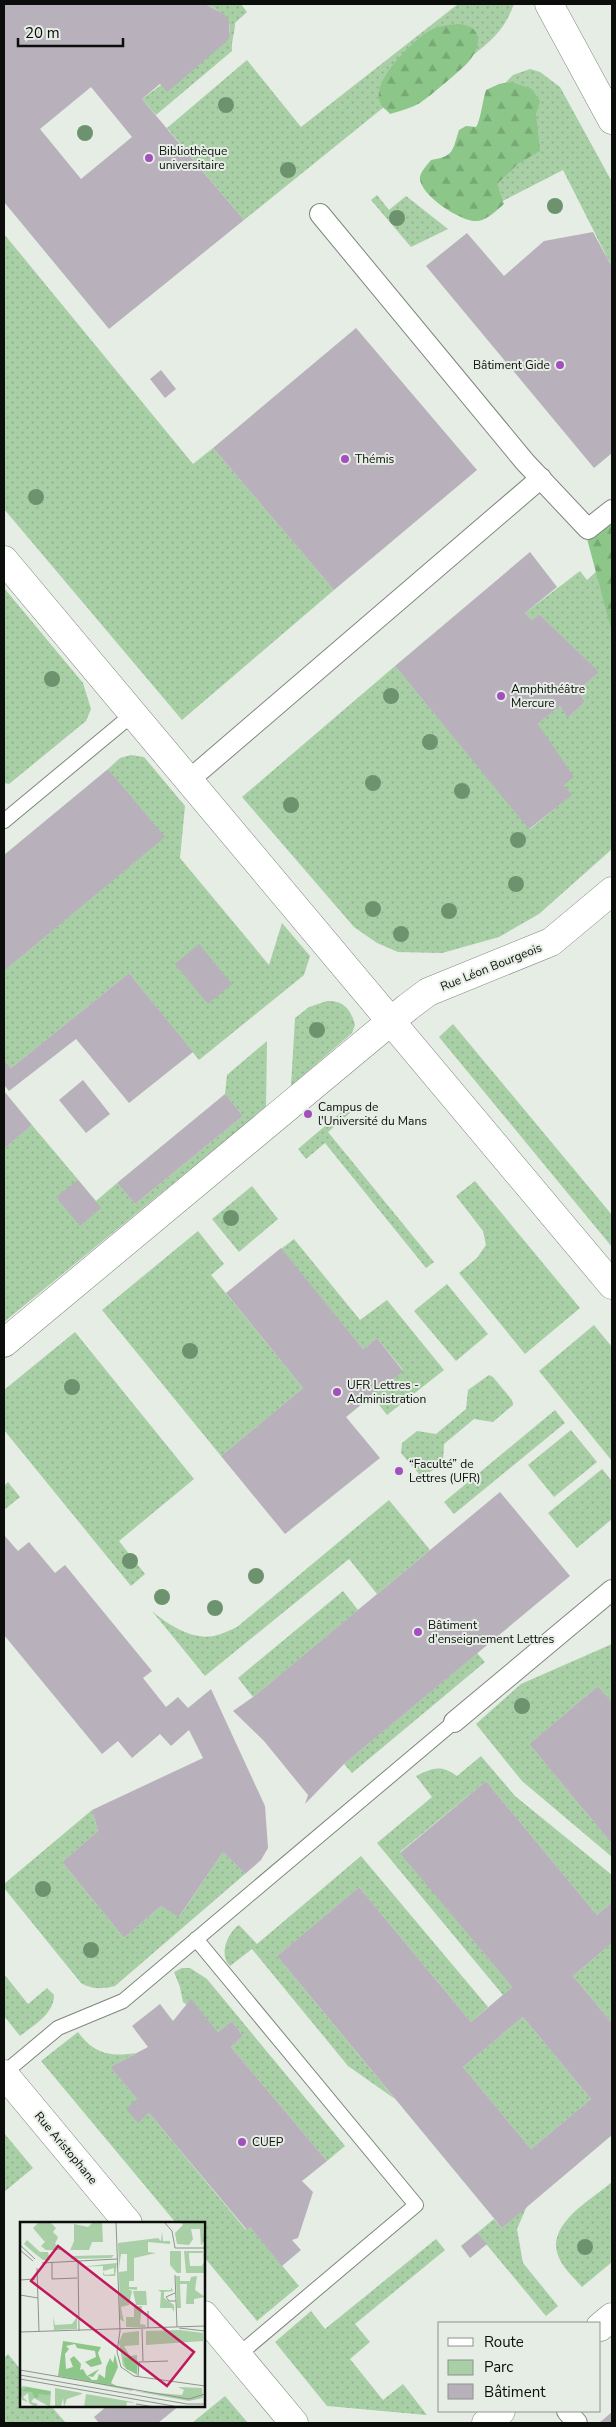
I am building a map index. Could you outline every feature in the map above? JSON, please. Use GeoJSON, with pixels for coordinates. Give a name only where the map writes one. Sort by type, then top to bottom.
{"type":"FeatureCollection","features":[{"type":"Feature","properties":{"kind":"street"},"geometry":{"type":"LineString","coordinates":[[550,4],[612,120]]}},
{"type":"Feature","properties":{"kind":"street"},"geometry":{"type":"LineString","coordinates":[[320,214],[525,462],[588,529],[612,510]]}},
{"type":"Feature","properties":{"kind":"street"},"geometry":{"type":"LineString","coordinates":[[189,780],[541,478]]}},
{"type":"Feature","properties":{"kind":"street"},"geometry":{"type":"LineString","coordinates":[[4,560],[189,780],[399,1014],[612,1285]]}},
{"type":"Feature","properties":{"kind":"street","name":"Rue Léon Bourgeois"},"geometry":{"type":"LineString","coordinates":[[4,1344],[399,1014],[428,992],[551,942],[612,891]]}},
{"type":"Feature","properties":{"kind":"street"},"geometry":{"type":"LineString","coordinates":[[454,1722],[612,1590]]}},
{"type":"Feature","properties":{"kind":"street","name":"Rue Aristophane"},"geometry":{"type":"LineString","coordinates":[[4,2073],[127,2222]]}},
{"type":"Feature","properties":{"kind":"street"},"geometry":{"type":"LineString","coordinates":[[205,2316],[294,2423]]}},
{"type":"Feature","properties":{"kind":"street"},"geometry":{"type":"LineString","coordinates":[[601,2326],[612,2317]]}},
{"type":"Feature","properties":{"kind":"street"},"geometry":{"type":"LineString","coordinates":[[486,2423],[500,2412]]}},
{"type":"Feature","properties":{"kind":"street"},"geometry":{"type":"LineString","coordinates":[[568,2412],[577,2423]]}},
{"type":"Feature","properties":{"kind":"lane"},"geometry":{"type":"LineString","coordinates":[[4,821],[133,714]]}},
{"type":"Feature","properties":{"kind":"lane"},"geometry":{"type":"LineString","coordinates":[[4,2073],[58,2028],[123,2000],[454,1722]]}},
{"type":"Feature","properties":{"kind":"lane"},"geometry":{"type":"LineString","coordinates":[[196,1939],[416,2205],[237,2356]]}},
{"type":"Feature","properties":{"kind":"green space"},"geometry":{"type":"Polygon","coordinates":[[[205,4],[241,4],[247,12],[235,23],[232,51],[156,115],[142,99],[230,35],[229,23],[224,15],[205,4]]]}},
{"type":"Feature","properties":{"kind":"green space"},"geometry":{"type":"Polygon","coordinates":[[[458,4],[514,4],[506,21],[497,33],[472,56],[462,44],[244,220],[167,128],[247,60],[301,127],[458,4]]]}},
{"type":"Feature","properties":{"kind":"green space"},"geometry":{"type":"Polygon","coordinates":[[[459,24],[472,28],[478,37],[477,48],[470,60],[420,103],[390,114],[381,104],[379,94],[386,74],[402,54],[419,38],[442,26],[459,24]]]}},
{"type":"Feature","properties":{"kind":"green space"},"geometry":{"type":"Polygon","coordinates":[[[530,69],[540,72],[560,87],[612,182],[612,267],[563,170],[468,219],[421,183],[513,106],[499,89],[513,75],[530,69]]]}},
{"type":"Feature","properties":{"kind":"green space"},"geometry":{"type":"Polygon","coordinates":[[[511,82],[532,89],[540,101],[536,114],[540,151],[519,163],[497,184],[504,204],[485,219],[471,220],[452,212],[433,199],[421,184],[420,177],[424,168],[431,160],[444,157],[451,152],[459,130],[466,126],[476,127],[486,90],[499,84],[511,82]]]}},
{"type":"Feature","properties":{"kind":"green space"},"geometry":{"type":"Polygon","coordinates":[[[377,195],[389,210],[406,196],[448,229],[411,247],[371,200],[377,195]]]}},
{"type":"Feature","properties":{"kind":"green space"},"geometry":{"type":"Polygon","coordinates":[[[4,234],[193,464],[213,448],[334,590],[182,720],[4,509],[4,234]]]}},
{"type":"Feature","properties":{"kind":"green space"},"geometry":{"type":"Polygon","coordinates":[[[612,514],[612,632],[586,535],[612,514]]]}},
{"type":"Feature","properties":{"kind":"green space"},"geometry":{"type":"Polygon","coordinates":[[[612,557],[612,849],[539,914],[499,937],[442,953],[398,952],[377,943],[354,927],[242,797],[395,666],[530,829],[571,795],[564,785],[538,724],[560,706],[569,717],[585,702],[578,690],[598,672],[539,614],[532,620],[525,613],[580,571],[587,580],[612,557]]]}},
{"type":"Feature","properties":{"kind":"green space"},"geometry":{"type":"Polygon","coordinates":[[[4,588],[83,683],[91,709],[86,721],[9,784],[4,783],[4,588]]]}},
{"type":"Feature","properties":{"kind":"green space"},"geometry":{"type":"Polygon","coordinates":[[[131,755],[144,757],[185,806],[180,858],[269,965],[282,923],[310,956],[304,975],[199,1060],[129,973],[11,1068],[4,1060],[4,971],[164,837],[108,769],[120,758],[131,755]]]}},
{"type":"Feature","properties":{"kind":"green space"},"geometry":{"type":"Polygon","coordinates":[[[327,1001],[338,1002],[349,1010],[355,1025],[352,1033],[291,1086],[295,1018],[309,1007],[327,1001]]]}},
{"type":"Feature","properties":{"kind":"green space"},"geometry":{"type":"Polygon","coordinates":[[[453,1024],[612,1215],[612,1247],[439,1037],[453,1024]]]}},
{"type":"Feature","properties":{"kind":"green space"},"geometry":{"type":"Polygon","coordinates":[[[267,1041],[266,1107],[4,1322],[4,1149],[32,1125],[96,1201],[117,1183],[135,1204],[243,1116],[225,1094],[227,1075],[267,1041]]]}},
{"type":"Feature","properties":{"kind":"green space"},"geometry":{"type":"Polygon","coordinates":[[[346,1108],[350,1113],[328,1132],[434,1262],[426,1268],[325,1143],[306,1159],[298,1149],[346,1108]]]}},
{"type":"Feature","properties":{"kind":"green space"},"geometry":{"type":"Polygon","coordinates":[[[475,1181],[580,1308],[525,1354],[459,1273],[477,1258],[486,1245],[483,1231],[456,1196],[475,1181]]]}},
{"type":"Feature","properties":{"kind":"green space"},"geometry":{"type":"Polygon","coordinates":[[[252,1186],[278,1219],[239,1252],[212,1219],[252,1186]]]}},
{"type":"Feature","properties":{"kind":"green space"},"geometry":{"type":"Polygon","coordinates":[[[198,1231],[224,1264],[211,1275],[303,1388],[221,1456],[102,1310],[198,1231]]]}},
{"type":"Feature","properties":{"kind":"green space"},"geometry":{"type":"Polygon","coordinates":[[[294,1239],[360,1320],[387,1300],[444,1370],[387,1415],[372,1396],[403,1370],[377,1338],[363,1349],[281,1249],[294,1239]]]}},
{"type":"Feature","properties":{"kind":"green space"},"geometry":{"type":"Polygon","coordinates":[[[447,1284],[488,1334],[456,1361],[414,1311],[447,1284]]]}},
{"type":"Feature","properties":{"kind":"green space"},"geometry":{"type":"Polygon","coordinates":[[[594,1325],[612,1347],[612,1461],[539,1371],[594,1325]]]}},
{"type":"Feature","properties":{"kind":"green space"},"geometry":{"type":"Polygon","coordinates":[[[75,1332],[194,1479],[119,1541],[145,1574],[131,1586],[4,1430],[4,1390],[75,1332]]]}},
{"type":"Feature","properties":{"kind":"green space"},"geometry":{"type":"Polygon","coordinates":[[[489,1375],[493,1377],[512,1400],[513,1405],[493,1422],[474,1419],[444,1444],[443,1463],[424,1476],[419,1474],[401,1453],[402,1443],[417,1431],[436,1434],[466,1409],[468,1390],[489,1375]]]}},
{"type":"Feature","properties":{"kind":"green space"},"geometry":{"type":"Polygon","coordinates":[[[555,1410],[565,1423],[454,1514],[444,1502],[555,1410]]]}},
{"type":"Feature","properties":{"kind":"green space"},"geometry":{"type":"Polygon","coordinates":[[[571,1430],[597,1462],[554,1497],[528,1465],[571,1430]]]}},
{"type":"Feature","properties":{"kind":"green space"},"geometry":{"type":"Polygon","coordinates":[[[602,1469],[612,1481],[612,1519],[577,1548],[548,1513],[602,1469]]]}},
{"type":"Feature","properties":{"kind":"green space"},"geometry":{"type":"Polygon","coordinates":[[[8,1482],[20,1497],[4,1510],[4,1486],[8,1482]]]}},
{"type":"Feature","properties":{"kind":"green space"},"geometry":{"type":"Polygon","coordinates":[[[389,1500],[430,1550],[377,1594],[349,1559],[205,1676],[152,1611],[173,1626],[197,1636],[214,1636],[237,1627],[389,1500]]]}},
{"type":"Feature","properties":{"kind":"green space"},"geometry":{"type":"Polygon","coordinates":[[[343,1591],[358,1610],[253,1697],[238,1678],[343,1591]]]}},
{"type":"Feature","properties":{"kind":"green space"},"geometry":{"type":"Polygon","coordinates":[[[612,1644],[612,1700],[598,1686],[529,1744],[612,1844],[612,1857],[522,1781],[476,1724],[521,1684],[612,1644]]]}},
{"type":"Feature","properties":{"kind":"green space"},"geometry":{"type":"Polygon","coordinates":[[[477,1653],[485,1662],[352,1773],[344,1764],[477,1653]]]}},
{"type":"Feature","properties":{"kind":"green space"},"geometry":{"type":"Polygon","coordinates":[[[481,1756],[515,1796],[612,1875],[612,1902],[597,1915],[486,1781],[400,1852],[512,1987],[503,1995],[377,1843],[432,1797],[416,1776],[427,1771],[441,1769],[457,1776],[481,1756]]]}},
{"type":"Feature","properties":{"kind":"green space"},"geometry":{"type":"Polygon","coordinates":[[[92,1810],[98,1831],[62,1862],[124,1938],[161,1906],[180,1916],[223,1852],[245,1874],[115,1986],[102,1988],[94,1988],[81,1983],[4,1888],[4,1884],[92,1810]]]}},
{"type":"Feature","properties":{"kind":"green space"},"geometry":{"type":"Polygon","coordinates":[[[361,1856],[488,2007],[471,2022],[359,1887],[277,1956],[395,2099],[348,2066],[252,1949],[230,1966],[225,1956],[228,1938],[239,1925],[257,1944],[361,1856]]]}},
{"type":"Feature","properties":{"kind":"green space"},"geometry":{"type":"Polygon","coordinates":[[[612,1943],[612,2023],[573,1976],[612,1943]]]}},
{"type":"Feature","properties":{"kind":"green space"},"geometry":{"type":"Polygon","coordinates":[[[182,1968],[190,1968],[207,1979],[345,2146],[327,2161],[231,2047],[243,2036],[232,2021],[218,2032],[191,2000],[187,2005],[183,2002],[174,1972],[182,1968]]]}},
{"type":"Feature","properties":{"kind":"green space"},"geometry":{"type":"Polygon","coordinates":[[[4,1974],[28,2004],[47,1988],[54,1995],[51,2008],[47,2013],[20,2036],[4,2016],[4,1974]]]}},
{"type":"Feature","properties":{"kind":"green space"},"geometry":{"type":"Polygon","coordinates":[[[523,2017],[591,2099],[531,2149],[463,2067],[523,2017]]]}},
{"type":"Feature","properties":{"kind":"green space"},"geometry":{"type":"Polygon","coordinates":[[[78,2032],[90,2045],[103,2052],[110,2054],[136,2053],[110,2067],[137,2099],[138,2122],[149,2113],[246,2230],[250,2227],[299,2286],[257,2321],[205,2258],[205,2222],[175,2222],[41,2061],[78,2032]]]}},
{"type":"Feature","properties":{"kind":"green space"},"geometry":{"type":"Polygon","coordinates":[[[4,2133],[33,2168],[4,2192],[4,2133]]]}},
{"type":"Feature","properties":{"kind":"green space"},"geometry":{"type":"Polygon","coordinates":[[[612,2182],[612,2262],[582,2287],[567,2271],[560,2260],[556,2248],[557,2236],[571,2215],[612,2182]]]}},
{"type":"Feature","properties":{"kind":"green space"},"geometry":{"type":"Polygon","coordinates":[[[527,2206],[517,2229],[523,2263],[558,2306],[546,2316],[477,2233],[494,2219],[502,2228],[527,2206]]]}},
{"type":"Feature","properties":{"kind":"green space"},"geometry":{"type":"Polygon","coordinates":[[[436,2239],[445,2250],[355,2324],[370,2342],[350,2359],[383,2400],[403,2384],[427,2415],[327,2406],[275,2342],[311,2311],[325,2329],[436,2239]]]}},
{"type":"Feature","properties":{"kind":"green space"},"geometry":{"type":"Polygon","coordinates":[[[8,2354],[20,2369],[20,2407],[52,2407],[66,2423],[4,2423],[4,2358],[8,2354]]]}},
{"type":"Feature","properties":{"kind":"green space"},"geometry":{"type":"Polygon","coordinates":[[[225,2396],[248,2423],[192,2423],[225,2396]]]}},
{"type":"Feature","properties":{"kind":"building","name":"Bibliothèque universitaire"},"geometry":{"type":"Polygon","coordinates":[[[4,4],[205,4],[224,14],[229,21],[230,35],[226,42],[167,92],[160,84],[142,99],[244,220],[109,329],[4,202],[4,4]],[[91,87],[40,129],[81,179],[132,137],[91,87]]]}},
{"type":"Feature","properties":{"kind":"building","name":"Bâtiment Gide"},"geometry":{"type":"Polygon","coordinates":[[[593,232],[612,267],[612,453],[594,468],[426,266],[467,233],[504,276],[544,241],[593,232]]]}},
{"type":"Feature","properties":{"kind":"building","name":"Thémis"},"geometry":{"type":"Polygon","coordinates":[[[356,328],[477,470],[334,590],[213,448],[356,328]]]}},
{"type":"Feature","properties":{"kind":"building"},"geometry":{"type":"Polygon","coordinates":[[[161,370],[176,389],[165,398],[150,379],[161,370]]]}},
{"type":"Feature","properties":{"kind":"building","name":"Amphithéâtre Mercure"},"geometry":{"type":"Polygon","coordinates":[[[530,552],[557,587],[525,613],[532,620],[539,614],[599,672],[578,690],[585,702],[568,718],[560,706],[538,724],[574,777],[564,785],[572,795],[529,829],[395,666],[530,552]]]}},
{"type":"Feature","properties":{"kind":"building"},"geometry":{"type":"Polygon","coordinates":[[[108,769],[165,837],[4,971],[4,855],[108,769]]]}},
{"type":"Feature","properties":{"kind":"building"},"geometry":{"type":"Polygon","coordinates":[[[199,944],[232,984],[208,1004],[175,964],[199,944]]]}},
{"type":"Feature","properties":{"kind":"building"},"geometry":{"type":"Polygon","coordinates":[[[129,973],[193,1052],[129,1103],[76,1039],[9,1091],[4,1085],[4,1060],[11,1068],[129,973]]]}},
{"type":"Feature","properties":{"kind":"building"},"geometry":{"type":"Polygon","coordinates":[[[83,1080],[110,1114],[86,1133],[59,1100],[83,1080]]]}},
{"type":"Feature","properties":{"kind":"building"},"geometry":{"type":"Polygon","coordinates":[[[4,1091],[32,1125],[4,1149],[4,1091]]]}},
{"type":"Feature","properties":{"kind":"building"},"geometry":{"type":"Polygon","coordinates":[[[225,1094],[243,1116],[135,1204],[117,1183],[225,1094]]]}},
{"type":"Feature","properties":{"kind":"building"},"geometry":{"type":"Polygon","coordinates":[[[78,1180],[101,1208],[80,1226],[56,1197],[78,1180]]]}},
{"type":"Feature","properties":{"kind":"building","name":"UFR Lettres - Administration"},"geometry":{"type":"Polygon","coordinates":[[[281,1248],[363,1349],[377,1338],[403,1371],[346,1417],[380,1458],[285,1534],[221,1456],[303,1388],[226,1293],[281,1248]]]}},
{"type":"Feature","properties":{"kind":"building","name":"Bâtiment d'enseignement Lettres"},"geometry":{"type":"Polygon","coordinates":[[[500,1492],[570,1576],[344,1764],[305,1804],[308,1795],[264,1741],[233,1711],[253,1697],[500,1492]]]}},
{"type":"Feature","properties":{"kind":"building"},"geometry":{"type":"Polygon","coordinates":[[[4,1535],[18,1551],[29,1542],[55,1573],[65,1565],[152,1671],[143,1678],[166,1707],[178,1697],[188,1708],[211,1689],[265,1806],[268,1848],[261,1860],[245,1874],[223,1852],[179,1917],[161,1906],[124,1938],[62,1862],[98,1831],[92,1810],[203,1758],[189,1730],[171,1746],[160,1734],[132,1758],[118,1741],[102,1754],[4,1635],[4,1535]]]}},
{"type":"Feature","properties":{"kind":"building"},"geometry":{"type":"Polygon","coordinates":[[[598,1686],[612,1700],[612,1844],[529,1744],[598,1686]]]}},
{"type":"Feature","properties":{"kind":"building"},"geometry":{"type":"Polygon","coordinates":[[[486,1781],[597,1915],[612,1902],[612,1943],[573,1976],[612,2023],[612,2135],[502,2228],[277,1956],[359,1887],[471,2022],[512,1987],[400,1853],[486,1781]],[[523,2017],[463,2067],[531,2149],[591,2099],[523,2017]]]}},
{"type":"Feature","properties":{"kind":"building","name":"CUEP"},"geometry":{"type":"Polygon","coordinates":[[[191,1999],[218,2032],[232,2021],[243,2036],[231,2047],[327,2161],[302,2181],[313,2192],[298,2238],[292,2240],[301,2250],[282,2266],[250,2227],[247,2230],[149,2113],[138,2123],[126,2109],[137,2099],[110,2067],[148,2047],[132,2026],[160,2004],[173,2021],[191,1999]]]}},
{"type":"Feature","properties":{"kind":"building"},"geometry":{"type":"Polygon","coordinates":[[[477,2233],[487,2244],[470,2258],[461,2246],[477,2233]]]}},
{"type":"Feature","properties":{"kind":"building"},"geometry":{"type":"Polygon","coordinates":[[[106,2407],[178,2407],[158,2423],[99,2423],[94,2417],[106,2407]]]}},
{"type":"Feature","properties":{"kind":"building"},"geometry":{"type":"Polygon","coordinates":[[[612,2412],[612,2423],[599,2423],[612,2412]]]}},
{"type":"Feature","properties":{"kind":"place","name":"Bibliothèque universitaire"},"geometry":{"type":"Point","coordinates":[149,158]}},
{"type":"Feature","properties":{"kind":"place","name":"Bâtiment Gide"},"geometry":{"type":"Point","coordinates":[560,365]}},
{"type":"Feature","properties":{"kind":"place","name":"Thémis"},"geometry":{"type":"Point","coordinates":[345,459]}},
{"type":"Feature","properties":{"kind":"place","name":"Amphithéâtre Mercure"},"geometry":{"type":"Point","coordinates":[501,696]}},
{"type":"Feature","properties":{"kind":"place","name":"Campus de l'Université du Mans"},"geometry":{"type":"Point","coordinates":[308,1114]}},
{"type":"Feature","properties":{"kind":"place","name":"UFR Lettres - Administration"},"geometry":{"type":"Point","coordinates":[337,1392]}},
{"type":"Feature","properties":{"kind":"place","name":"“Faculté” de Lettres (UFR)"},"geometry":{"type":"Point","coordinates":[399,1471]}},
{"type":"Feature","properties":{"kind":"place","name":"Bâtiment d'enseignement Lettres"},"geometry":{"type":"Point","coordinates":[418,1632]}},
{"type":"Feature","properties":{"kind":"place","name":"CUEP"},"geometry":{"type":"Point","coordinates":[242,2142]}}]}
